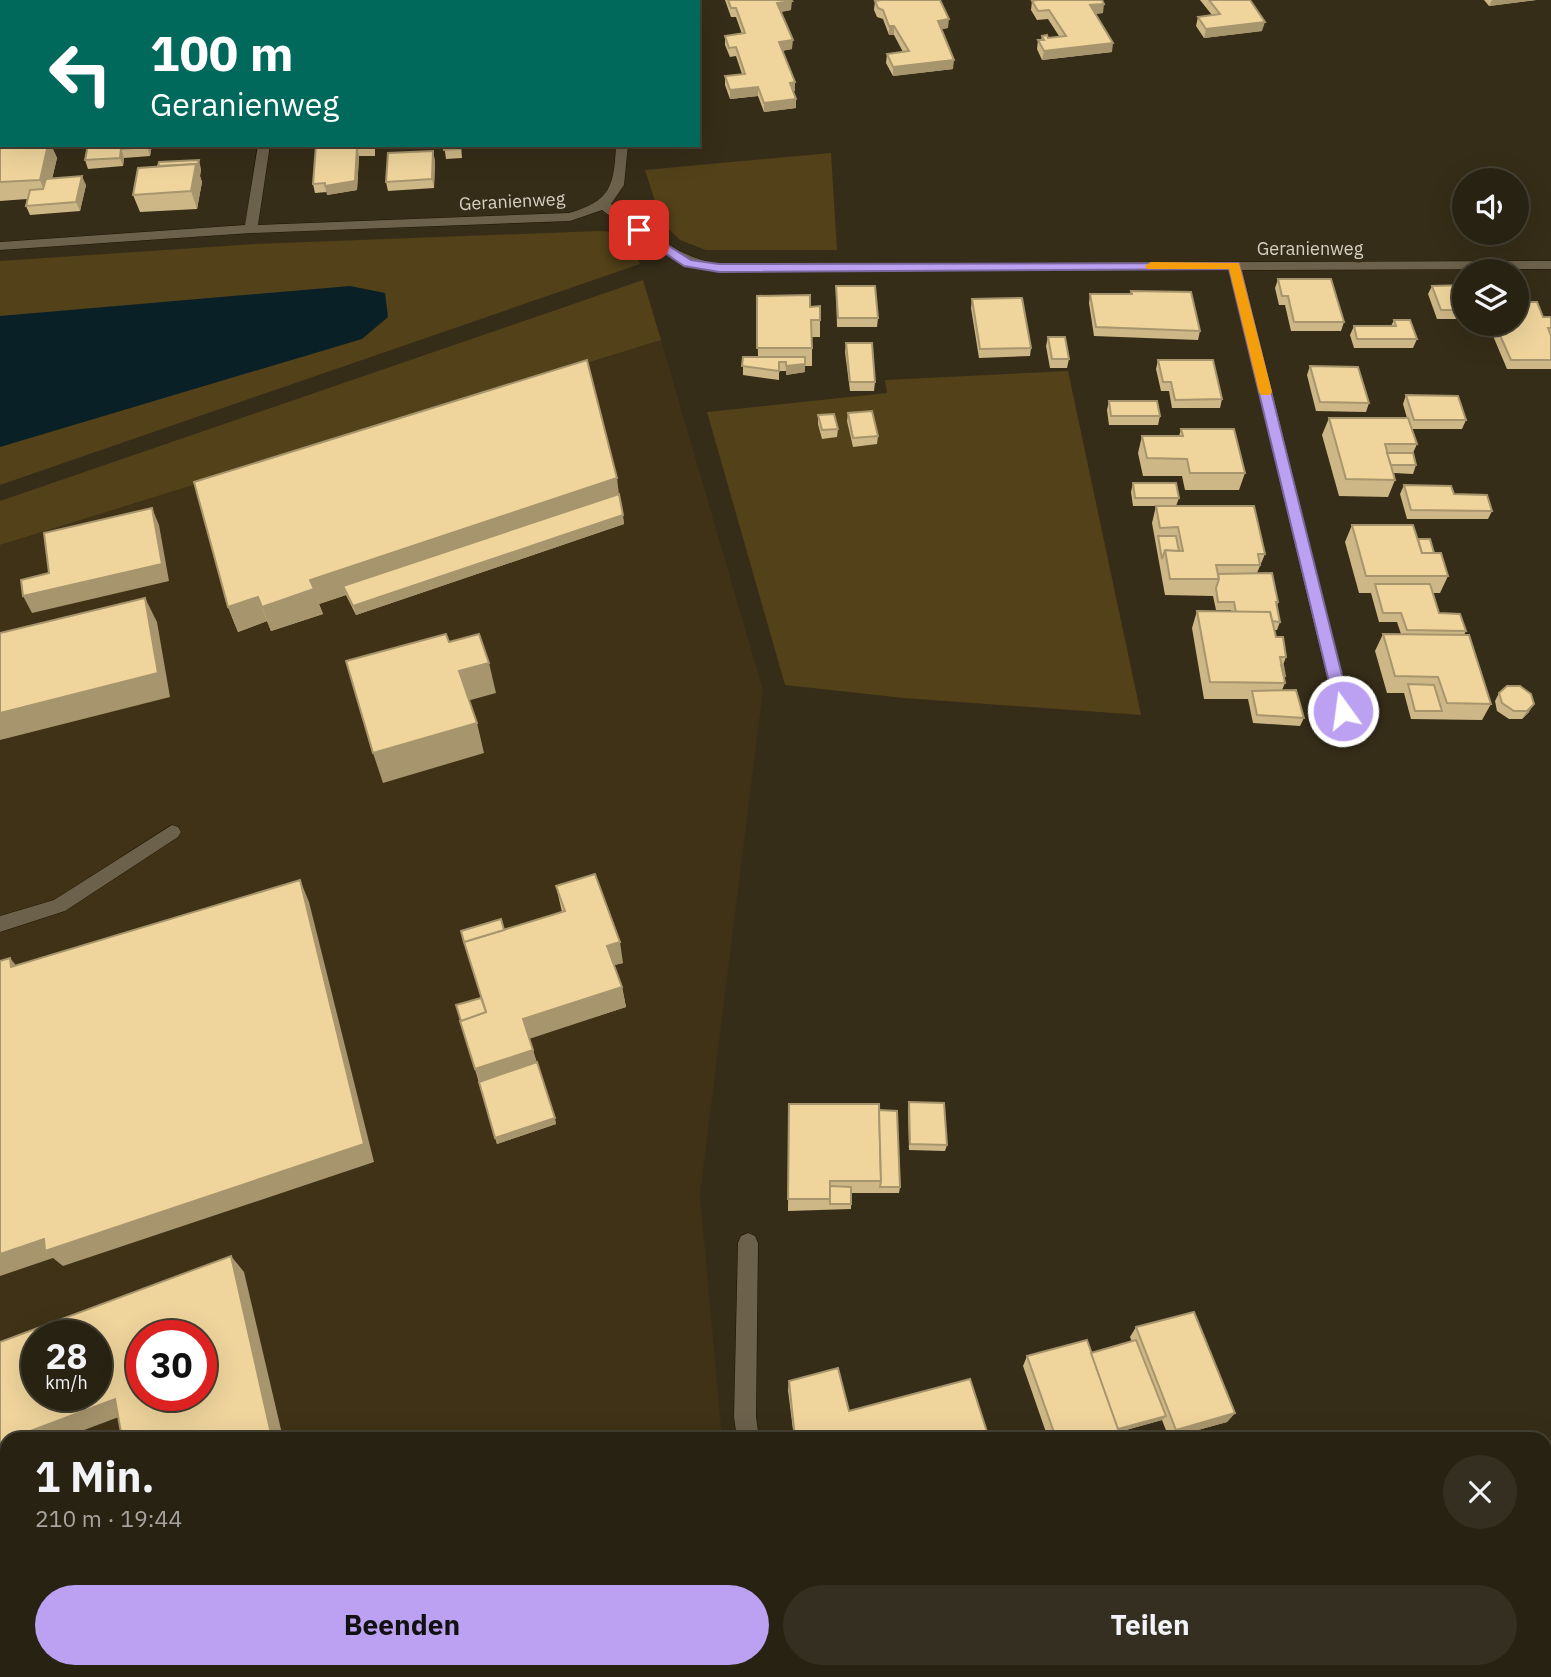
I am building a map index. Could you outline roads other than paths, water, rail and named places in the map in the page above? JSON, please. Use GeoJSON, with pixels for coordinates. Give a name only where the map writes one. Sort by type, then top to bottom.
{"type":"FeatureCollection","features":[{"type":"Feature","properties":{"kind":"street"},"geometry":{"type":"LineString","coordinates":[[251,229],[264,147]]}},
{"type":"Feature","properties":{"kind":"street"},"geometry":{"type":"LineString","coordinates":[[604,205],[622,180],[622,147]]}},
{"type":"Feature","properties":{"kind":"street","name":"Geranienweg"},"geometry":{"type":"LineString","coordinates":[[0,246],[251,229],[570,217],[604,205],[675,256],[703,267],[1551,265]]}},
{"type":"Feature","properties":{"kind":"street"},"geometry":{"type":"LineString","coordinates":[[1234,265],[1343,711]]}},
{"type":"Feature","properties":{"kind":"street"},"geometry":{"type":"LineString","coordinates":[[0,924],[59,906],[172,832]]}},
{"type":"Feature","properties":{"kind":"street"},"geometry":{"type":"LineString","coordinates":[[747,1432],[745,1417],[748,1243]]}},
{"type":"Feature","properties":{"kind":"water"},"geometry":{"type":"Polygon","coordinates":[[[350,286],[385,293],[388,317],[362,339],[0,447],[0,316],[350,286]]]}}]}
